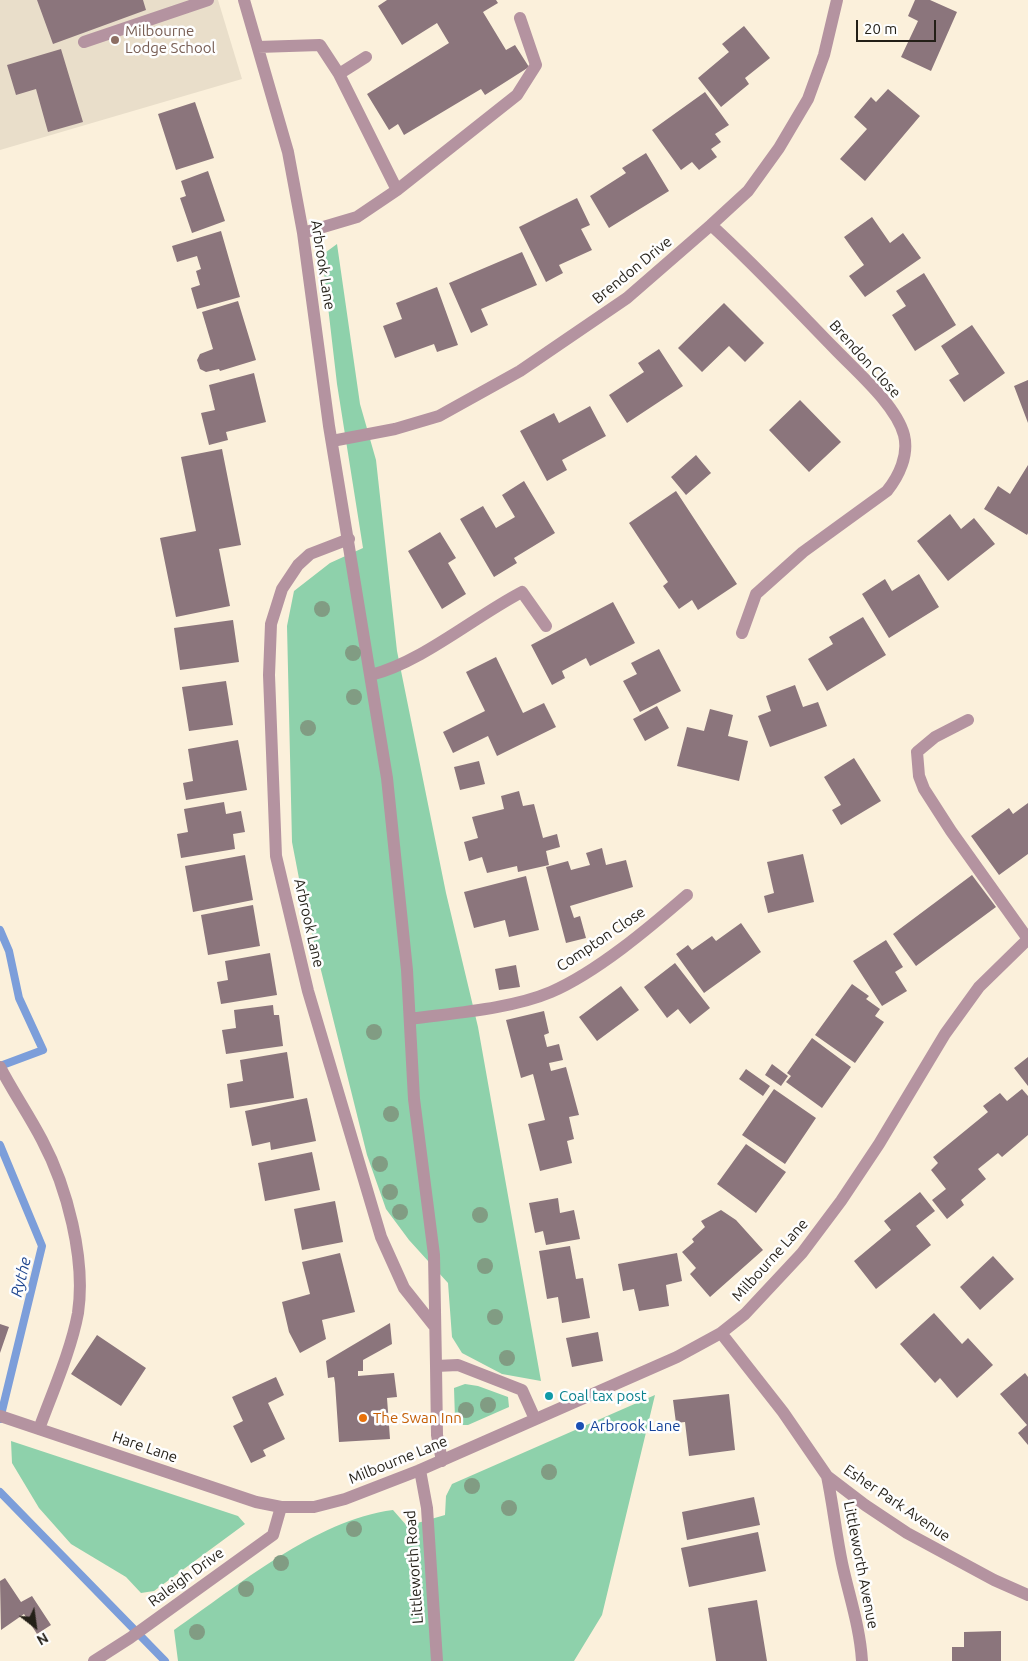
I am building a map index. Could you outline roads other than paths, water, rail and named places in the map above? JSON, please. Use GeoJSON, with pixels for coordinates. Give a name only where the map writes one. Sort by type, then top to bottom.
{"type":"FeatureCollection","features":[{"type":"Feature","properties":{"kind":"street"},"geometry":{"type":"LineString","coordinates":[[84,42],[208,0]]}},
{"type":"Feature","properties":{"kind":"street","name":"Arbrook Lane"},"geometry":{"type":"LineString","coordinates":[[244,0],[288,152],[303,234],[332,442],[371,675],[389,797],[407,970],[414,1099],[434,1255],[437,1435],[442,1460]]}},
{"type":"Feature","properties":{"kind":"street","name":"Brendon Drive"},"geometry":{"type":"LineString","coordinates":[[332,442],[394,429],[439,416],[520,371],[627,298],[711,225],[748,191],[779,148],[808,99],[824,55],[836,0]]}},
{"type":"Feature","properties":{"kind":"street"},"geometry":{"type":"LineString","coordinates":[[303,234],[357,216],[397,190],[516,95],[536,65],[520,18]]}},
{"type":"Feature","properties":{"kind":"street"},"geometry":{"type":"LineString","coordinates":[[258,47],[320,45],[339,74],[397,190]]}},
{"type":"Feature","properties":{"kind":"street"},"geometry":{"type":"LineString","coordinates":[[339,74],[366,57]]}},
{"type":"Feature","properties":{"kind":"street","name":"Brendon Close"},"geometry":{"type":"LineString","coordinates":[[711,225],[761,270],[872,388],[893,414],[904,435],[904,456],[898,478],[887,491],[803,552],[756,594],[742,633]]}},
{"type":"Feature","properties":{"kind":"street","name":"Arbrook Lane"},"geometry":{"type":"LineString","coordinates":[[348,539],[310,554],[298,565],[282,589],[271,624],[269,676],[276,856],[308,991],[381,1237],[404,1288],[435,1328]]}},
{"type":"Feature","properties":{"kind":"street"},"geometry":{"type":"LineString","coordinates":[[371,675],[388,671],[496,605],[522,592],[546,626]]}},
{"type":"Feature","properties":{"kind":"street"},"geometry":{"type":"LineString","coordinates":[[968,720],[935,737],[917,752],[918,776],[951,831],[1028,939]]}},
{"type":"Feature","properties":{"kind":"street","name":"Compton Close"},"geometry":{"type":"LineString","coordinates":[[410,1019],[502,1005],[551,992],[592,968],[658,920],[687,895]]}},
{"type":"Feature","properties":{"kind":"street","name":"Milbourne Lane"},"geometry":{"type":"LineString","coordinates":[[281,1507],[314,1508],[345,1499],[420,1470],[677,1357],[721,1333],[745,1314],[802,1253],[874,1152],[945,1034],[979,987],[1028,939]]}},
{"type":"Feature","properties":{"kind":"street"},"geometry":{"type":"LineString","coordinates":[[0,1067],[42,1140],[69,1201],[78,1266],[78,1313],[35,1428]]}},
{"type":"Feature","properties":{"kind":"street","name":"Esher Park Avenue"},"geometry":{"type":"LineString","coordinates":[[721,1333],[783,1412],[827,1476],[865,1505],[907,1533],[994,1580],[1028,1595]]}},
{"type":"Feature","properties":{"kind":"street"},"geometry":{"type":"LineString","coordinates":[[436,1366],[458,1365],[522,1390],[535,1419]]}},
{"type":"Feature","properties":{"kind":"street","name":"Hare Lane"},"geometry":{"type":"LineString","coordinates":[[0,1416],[256,1502],[281,1507]]}},
{"type":"Feature","properties":{"kind":"street","name":"Littleworth Road"},"geometry":{"type":"LineString","coordinates":[[420,1470],[428,1518],[437,1661]]}},
{"type":"Feature","properties":{"kind":"street","name":"Littleworth Avenue"},"geometry":{"type":"LineString","coordinates":[[827,1476],[833,1507],[834,1525],[854,1612],[862,1661]]}},
{"type":"Feature","properties":{"kind":"street","name":"Raleigh Drive"},"geometry":{"type":"LineString","coordinates":[[94,1661],[130,1638],[272,1535],[281,1507]]}},
{"type":"Feature","properties":{"kind":"waterway","name":"Rythe"},"geometry":{"type":"LineString","coordinates":[[0,930],[9,951],[19,998],[43,1050],[0,1066]]}},
{"type":"Feature","properties":{"kind":"waterway","name":"Rythe"},"geometry":{"type":"LineString","coordinates":[[0,1145],[42,1246],[0,1419]]}},
{"type":"Feature","properties":{"kind":"waterway","name":"Rythe"},"geometry":{"type":"LineString","coordinates":[[0,1492],[165,1661]]}},
{"type":"Feature","properties":{"kind":"place","name":"Milbourne Lodge School"},"geometry":{"type":"Point","coordinates":[115,40]}},
{"type":"Feature","properties":{"kind":"place","name":"Coal tax post"},"geometry":{"type":"Point","coordinates":[549,1396]}},
{"type":"Feature","properties":{"kind":"place","name":"The Swan Inn"},"geometry":{"type":"Point","coordinates":[363,1418]}},
{"type":"Feature","properties":{"kind":"place","name":"Arbrook Lane"},"geometry":{"type":"Point","coordinates":[580,1426]}}]}
